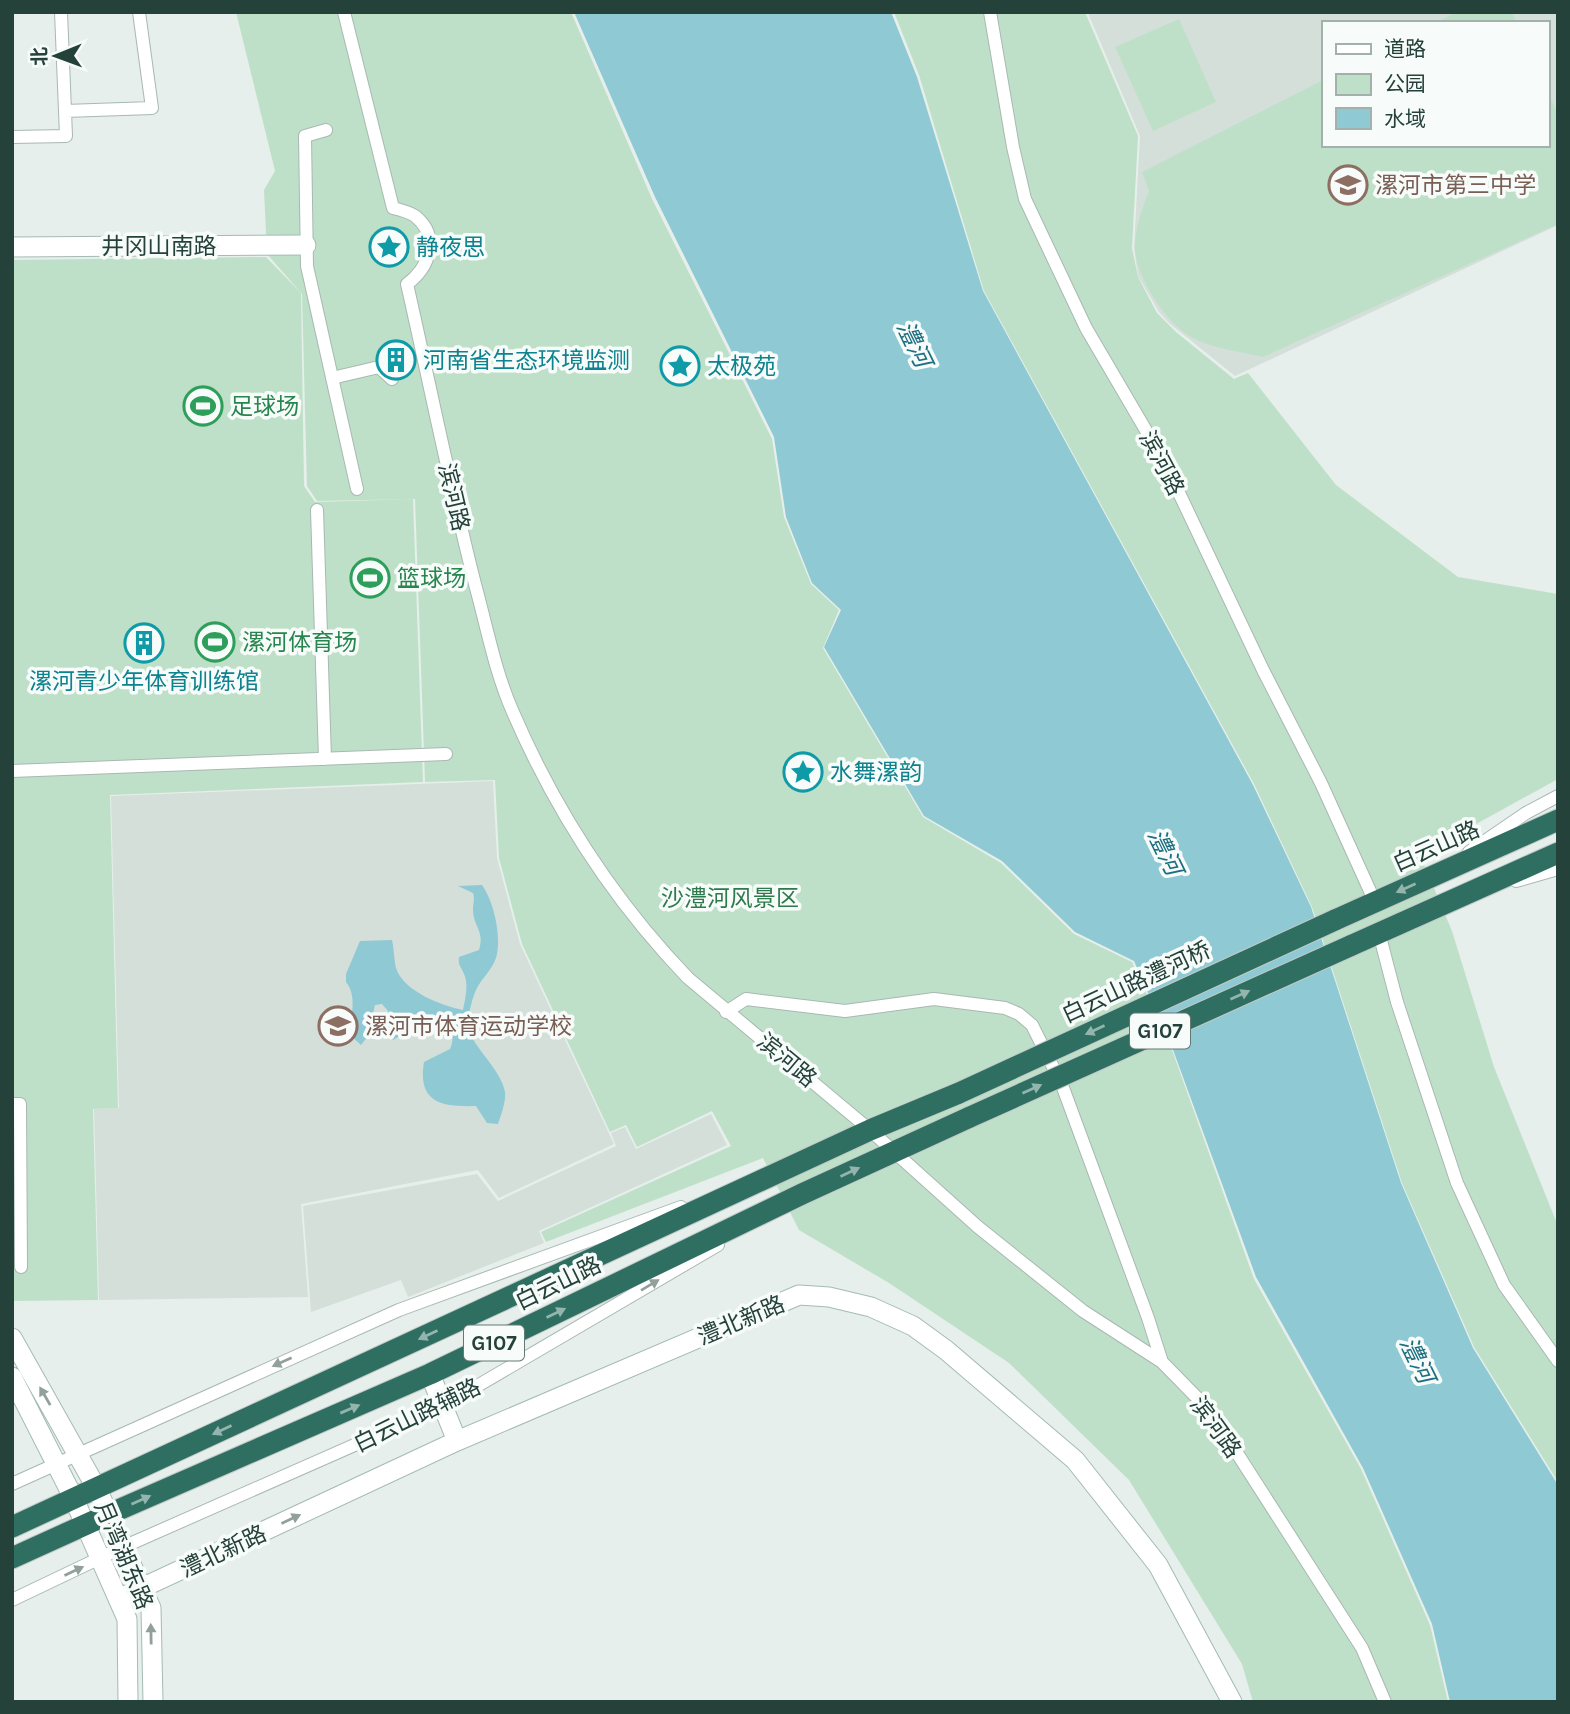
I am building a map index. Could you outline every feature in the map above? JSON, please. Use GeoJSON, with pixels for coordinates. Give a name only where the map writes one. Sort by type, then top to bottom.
{"type":"FeatureCollection","features":[{"type":"Feature","properties":{"kind":"highway","name":"白云山路"},"geometry":{"type":"LineString","coordinates":[[1335,919],[1558,820]]}},
{"type":"Feature","properties":{"kind":"highway","name":"G107"},"geometry":{"type":"LineString","coordinates":[[1379,933],[1558,853]]}},
{"type":"Feature","properties":{"kind":"highway","name":"白云山路澧河桥"},"geometry":{"type":"LineString","coordinates":[[958,1093],[1335,919]]}},
{"type":"Feature","properties":{"kind":"highway","name":"白云山路"},"geometry":{"type":"LineString","coordinates":[[12,1558],[430,1374],[802,1194],[1379,933]]}},
{"type":"Feature","properties":{"kind":"highway","name":"白云山路"},"geometry":{"type":"LineString","coordinates":[[12,1527],[780,1171],[958,1093]]}},
{"type":"Feature","properties":{"kind":"street"},"geometry":{"type":"LineString","coordinates":[[12,137],[66,136],[61,12]]}},
{"type":"Feature","properties":{"kind":"street"},"geometry":{"type":"LineString","coordinates":[[65,111],[152,108],[139,12]]}},
{"type":"Feature","properties":{"kind":"street","name":"滨河路"},"geometry":{"type":"LineString","coordinates":[[344,12],[393,208],[417,218],[430,240],[426,266],[407,284],[456,510],[495,659],[511,708],[577,837],[664,953],[726,1012],[895,1151],[978,1227],[1083,1311],[1162,1362],[1210,1411],[1362,1647],[1385,1702]]}},
{"type":"Feature","properties":{"kind":"street","name":"滨河路"},"geometry":{"type":"LineString","coordinates":[[990,12],[1025,200],[1086,328],[1174,484],[1220,575],[1263,670],[1321,783],[1375,902]]}},
{"type":"Feature","properties":{"kind":"street"},"geometry":{"type":"LineString","coordinates":[[326,130],[305,136],[307,266],[357,489]]}},
{"type":"Feature","properties":{"kind":"street","name":"井冈山南路"},"geometry":{"type":"LineString","coordinates":[[12,247],[306,245]]}},
{"type":"Feature","properties":{"kind":"street"},"geometry":{"type":"LineString","coordinates":[[332,378],[379,367],[392,379]]}},
{"type":"Feature","properties":{"kind":"street"},"geometry":{"type":"LineString","coordinates":[[317,510],[325,759]]}},
{"type":"Feature","properties":{"kind":"street"},"geometry":{"type":"LineString","coordinates":[[12,771],[446,754]]}},
{"type":"Feature","properties":{"kind":"street"},"geometry":{"type":"LineString","coordinates":[[1435,875],[1525,813],[1558,796]]}},
{"type":"Feature","properties":{"kind":"street"},"geometry":{"type":"LineString","coordinates":[[1456,899],[1558,869]]}},
{"type":"Feature","properties":{"kind":"street"},"geometry":{"type":"LineString","coordinates":[[1379,933],[1397,1002],[1457,1183],[1504,1285],[1558,1361]]}},
{"type":"Feature","properties":{"kind":"street"},"geometry":{"type":"LineString","coordinates":[[726,1012],[746,999],[845,1011],[934,999],[1004,1007],[1019,1014],[1032,1025],[1062,1085],[1162,1362]]}},
{"type":"Feature","properties":{"kind":"street"},"geometry":{"type":"LineString","coordinates":[[12,1104],[20,1104],[21,1267]]}},
{"type":"Feature","properties":{"kind":"street"},"geometry":{"type":"LineString","coordinates":[[12,1484],[399,1310],[780,1171]]}},
{"type":"Feature","properties":{"kind":"street","name":"白云山路辅路"},"geometry":{"type":"LineString","coordinates":[[12,1600],[123,1547],[443,1406],[802,1194]]}},
{"type":"Feature","properties":{"kind":"street","name":"澧北新路"},"geometry":{"type":"LineString","coordinates":[[118,1600],[457,1441],[799,1295],[829,1297],[871,1307],[913,1326],[946,1350],[1075,1460],[1158,1565],[1232,1702]]}},
{"type":"Feature","properties":{"kind":"street","name":"月湾湖东路"},"geometry":{"type":"LineString","coordinates":[[12,1338],[79,1454],[151,1608],[153,1702]]}},
{"type":"Feature","properties":{"kind":"street"},"geometry":{"type":"LineString","coordinates":[[430,1374],[457,1441]]}},
{"type":"Feature","properties":{"kind":"street","name":"月湾湖东路"},"geometry":{"type":"LineString","coordinates":[[12,1377],[74,1499],[127,1619],[128,1702]]}},
{"type":"Feature","properties":{"kind":"shaded area","name":"漯河市第三中学"},"geometry":{"type":"Polygon","coordinates":[[[1090,12],[1558,12],[1558,225],[1235,376],[1169,323],[1159,312],[1138,276],[1134,248],[1140,136],[1088,13],[1090,12]]]}},
{"type":"Feature","properties":{"kind":"shaded area","name":"漯河市体育运动学校"},"geometry":{"type":"Polygon","coordinates":[[[493,781],[497,858],[520,944],[614,1144],[499,1198],[478,1170],[301,1204],[308,1297],[99,1300],[94,1109],[119,1108],[111,796],[493,781]]]}},
{"type":"Feature","properties":{"kind":"shaded area"},"geometry":{"type":"Polygon","coordinates":[[[711,1114],[727,1145],[539,1231],[544,1243],[408,1297],[401,1280],[311,1312],[303,1206],[477,1174],[498,1201],[616,1146],[611,1133],[625,1127],[636,1149],[711,1114]]]}},
{"type":"Feature","properties":{"kind":"green space","name":"沙澧河风景区"},"geometry":{"type":"Polygon","coordinates":[[[236,12],[571,12],[653,201],[772,439],[784,517],[811,584],[839,610],[823,648],[923,817],[1001,863],[1074,934],[1132,962],[1172,1050],[1254,1279],[1361,1469],[1430,1625],[1448,1702],[1253,1702],[1242,1664],[1129,1480],[1009,1363],[889,1283],[799,1230],[763,1158],[546,1242],[541,1232],[731,1146],[712,1111],[637,1147],[626,1125],[610,1132],[522,944],[499,858],[495,780],[425,782],[415,499],[317,501],[307,486],[302,294],[267,254],[264,190],[275,171],[236,12]]]}},
{"type":"Feature","properties":{"kind":"green space"},"geometry":{"type":"Polygon","coordinates":[[[894,12],[1085,12],[1138,136],[1132,248],[1138,277],[1157,313],[1234,379],[1248,373],[1336,485],[1458,577],[1558,594],[1558,779],[1420,855],[1452,931],[1494,1067],[1558,1226],[1558,1482],[1474,1347],[1402,1183],[1312,907],[1254,784],[984,291],[919,75],[894,12]]]}},
{"type":"Feature","properties":{"kind":"green space"},"geometry":{"type":"Polygon","coordinates":[[[1456,12],[1512,12],[1515,21],[1440,21],[1456,12]]]}},
{"type":"Feature","properties":{"kind":"green space"},"geometry":{"type":"Polygon","coordinates":[[[1179,19],[1216,102],[1153,131],[1115,47],[1179,19]]]}},
{"type":"Feature","properties":{"kind":"green space","name":"漯河市第三中学"},"geometry":{"type":"Polygon","coordinates":[[[1322,81],[1322,147],[1549,147],[1549,95],[1558,114],[1558,224],[1263,357],[1217,347],[1191,337],[1171,321],[1154,298],[1141,272],[1135,248],[1139,219],[1149,191],[1142,172],[1322,81]]]}},
{"type":"Feature","properties":{"kind":"green space","name":"漯河体育场"},"geometry":{"type":"Polygon","coordinates":[[[266,257],[301,293],[304,486],[315,502],[413,499],[423,782],[110,795],[118,1108],[93,1109],[98,1300],[12,1301],[12,260],[266,257]]]}},
{"type":"Feature","properties":{"kind":"water","name":"澧河"},"geometry":{"type":"Polygon","coordinates":[[[574,12],[891,12],[917,77],[983,291],[1253,785],[1311,907],[1401,1183],[1473,1348],[1558,1485],[1558,1702],[1450,1702],[1432,1624],[1363,1468],[1256,1277],[1172,1047],[1134,961],[1075,932],[1002,861],[924,816],[824,647],[841,610],[812,583],[786,517],[774,437],[655,197],[574,12]]]}},
{"type":"Feature","properties":{"kind":"water"},"geometry":{"type":"Polygon","coordinates":[[[482,885],[496,920],[498,950],[494,962],[478,986],[468,1022],[472,1038],[497,1073],[505,1092],[498,1124],[487,1123],[476,1106],[443,1104],[435,1100],[425,1087],[424,1062],[450,1049],[452,1045],[452,1033],[446,1018],[424,1014],[403,1018],[398,1037],[393,1040],[387,1035],[388,1011],[382,1004],[375,1005],[368,1036],[361,1045],[350,1035],[353,1001],[346,982],[346,974],[360,941],[392,940],[396,968],[406,984],[434,1001],[463,1010],[466,982],[459,957],[479,950],[481,938],[474,916],[473,893],[458,886],[482,885]]]}},
{"type":"Feature","properties":{"kind":"place","name":"漯河市第三中学"},"geometry":{"type":"Point","coordinates":[1348,185]}},
{"type":"Feature","properties":{"kind":"place","name":"静夜思"},"geometry":{"type":"Point","coordinates":[389,247]}},
{"type":"Feature","properties":{"kind":"place","name":"河南省生态环境监测"},"geometry":{"type":"Point","coordinates":[396,360]}},
{"type":"Feature","properties":{"kind":"place","name":"太极苑"},"geometry":{"type":"Point","coordinates":[680,366]}},
{"type":"Feature","properties":{"kind":"place","name":"足球场"},"geometry":{"type":"Point","coordinates":[203,406]}},
{"type":"Feature","properties":{"kind":"place","name":"篮球场"},"geometry":{"type":"Point","coordinates":[370,578]}},
{"type":"Feature","properties":{"kind":"place","name":"漯河体育场"},"geometry":{"type":"Point","coordinates":[215,642]}},
{"type":"Feature","properties":{"kind":"place","name":"漯河青少年体育训练馆"},"geometry":{"type":"Point","coordinates":[144,643]}},
{"type":"Feature","properties":{"kind":"place","name":"水舞漯韵"},"geometry":{"type":"Point","coordinates":[803,772]}},
{"type":"Feature","properties":{"kind":"place","name":"漯河市体育运动学校"},"geometry":{"type":"Point","coordinates":[338,1026]}}]}
